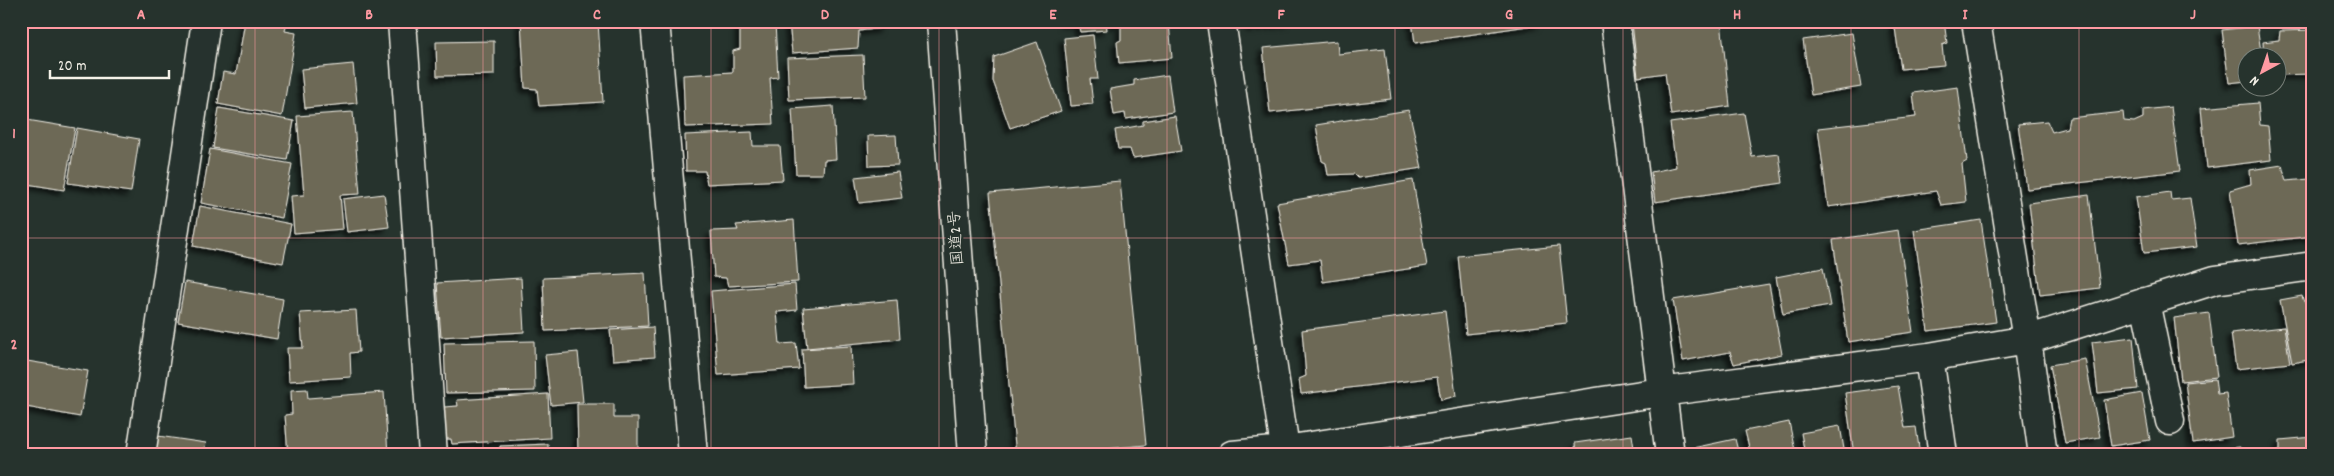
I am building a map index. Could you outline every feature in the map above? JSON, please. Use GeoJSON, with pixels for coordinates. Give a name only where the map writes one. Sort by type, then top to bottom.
{"type":"FeatureCollection","features":[{"type":"Feature","properties":{"kind":"main road"},"geometry":{"type":"LineString","coordinates":[[141,455],[206,21]]}},
{"type":"Feature","properties":{"kind":"main road"},"geometry":{"type":"LineString","coordinates":[[402,21],[433,455]]}},
{"type":"Feature","properties":{"kind":"main road"},"geometry":{"type":"LineString","coordinates":[[656,21],[693,455]]}},
{"type":"Feature","properties":{"kind":"main road","name":"国道2号"},"geometry":{"type":"LineString","coordinates":[[941,21],[973,455]]}},
{"type":"Feature","properties":{"kind":"main road"},"geometry":{"type":"LineString","coordinates":[[1221,21],[1285,453]]}},
{"type":"Feature","properties":{"kind":"main road"},"geometry":{"type":"LineString","coordinates":[[1615,21],[1660,392],[1670,455]]}},
{"type":"Feature","properties":{"kind":"main road"},"geometry":{"type":"LineString","coordinates":[[1976,21],[2027,340],[2043,455]]}},
{"type":"Feature","properties":{"kind":"main road"},"geometry":{"type":"LineString","coordinates":[[1232,455],[1285,453],[1660,392],[1929,357],[2027,340],[2215,280],[2313,266]]}},
{"type":"Feature","properties":{"kind":"main road"},"geometry":{"type":"LineString","coordinates":[[2145,302],[2170,421]]}},
{"type":"Feature","properties":{"kind":"main road"},"geometry":{"type":"LineString","coordinates":[[1929,357],[1943,455]]}},
{"type":"Feature","properties":{"kind":"building"},"geometry":{"type":"Polygon","coordinates":[[[245,21],[287,21],[285,31],[296,33],[282,116],[218,104],[223,72],[236,74],[245,21]]]}},
{"type":"Feature","properties":{"kind":"building"},"geometry":{"type":"Polygon","coordinates":[[[521,21],[598,21],[603,102],[539,106],[537,89],[525,88],[521,21]]]}},
{"type":"Feature","properties":{"kind":"building"},"geometry":{"type":"Polygon","coordinates":[[[789,21],[883,21],[884,28],[859,31],[858,48],[792,53],[789,21]]]}},
{"type":"Feature","properties":{"kind":"building"},"geometry":{"type":"Polygon","coordinates":[[[1066,21],[1106,21],[1107,30],[1080,32],[1078,23],[1066,23],[1066,21]]]}},
{"type":"Feature","properties":{"kind":"building"},"geometry":{"type":"Polygon","coordinates":[[[1113,21],[1141,21],[1114,25],[1113,21]]]}},
{"type":"Feature","properties":{"kind":"building"},"geometry":{"type":"Polygon","coordinates":[[[1250,21],[1290,21],[1290,22],[1251,27],[1250,21]]]}},
{"type":"Feature","properties":{"kind":"building"},"geometry":{"type":"Polygon","coordinates":[[[1412,21],[1540,21],[1541,24],[1415,43],[1412,21]]]}},
{"type":"Feature","properties":{"kind":"building"},"geometry":{"type":"Polygon","coordinates":[[[1645,21],[1721,21],[1730,106],[1671,115],[1665,73],[1638,77],[1632,23],[1645,21]]]}},
{"type":"Feature","properties":{"kind":"building"},"geometry":{"type":"Polygon","coordinates":[[[1894,21],[1944,21],[1947,43],[1942,45],[1944,65],[1901,69],[1894,21]]]}},
{"type":"Feature","properties":{"kind":"building"},"geometry":{"type":"Polygon","coordinates":[[[1169,22],[1172,58],[1119,63],[1117,42],[1121,40],[1121,26],[1169,22]]]}},
{"type":"Feature","properties":{"kind":"building"},"geometry":{"type":"Polygon","coordinates":[[[740,23],[775,23],[778,77],[770,78],[773,124],[685,127],[683,75],[733,72],[733,51],[740,49],[740,23]]]}},
{"type":"Feature","properties":{"kind":"building"},"geometry":{"type":"Polygon","coordinates":[[[2257,26],[2260,48],[2236,48],[2236,82],[2229,83],[2222,30],[2257,26]]]}},
{"type":"Feature","properties":{"kind":"building"},"geometry":{"type":"Polygon","coordinates":[[[2311,30],[2313,74],[2286,75],[2286,48],[2263,48],[2263,42],[2279,40],[2280,31],[2311,30]]]}},
{"type":"Feature","properties":{"kind":"building"},"geometry":{"type":"Polygon","coordinates":[[[1852,33],[1861,87],[1811,95],[1803,40],[1852,33]]]}},
{"type":"Feature","properties":{"kind":"building"},"geometry":{"type":"Polygon","coordinates":[[[1093,35],[1098,79],[1090,79],[1093,104],[1071,106],[1064,38],[1093,35]]]}},
{"type":"Feature","properties":{"kind":"building"},"geometry":{"type":"Polygon","coordinates":[[[494,41],[494,75],[437,76],[436,42],[494,41]]]}},
{"type":"Feature","properties":{"kind":"building"},"geometry":{"type":"Polygon","coordinates":[[[1337,41],[1338,54],[1385,49],[1391,99],[1270,113],[1263,48],[1337,41]]]}},
{"type":"Feature","properties":{"kind":"building"},"geometry":{"type":"Polygon","coordinates":[[[1037,42],[1061,111],[1010,128],[993,81],[994,57],[1037,42]]]}},
{"type":"Feature","properties":{"kind":"building"},"geometry":{"type":"Polygon","coordinates":[[[863,55],[865,97],[789,100],[787,58],[863,55]]]}},
{"type":"Feature","properties":{"kind":"building"},"geometry":{"type":"Polygon","coordinates":[[[353,64],[357,103],[305,108],[301,69],[353,64]]]}},
{"type":"Feature","properties":{"kind":"building"},"geometry":{"type":"Polygon","coordinates":[[[1168,75],[1173,112],[1126,119],[1125,113],[1114,115],[1110,89],[1134,85],[1134,80],[1168,75]]]}},
{"type":"Feature","properties":{"kind":"building"},"geometry":{"type":"Polygon","coordinates":[[[1958,87],[1967,161],[1962,164],[1966,202],[1941,205],[1936,191],[1828,207],[1818,128],[1916,117],[1913,93],[1958,87]]]}},
{"type":"Feature","properties":{"kind":"building"},"geometry":{"type":"Polygon","coordinates":[[[2258,103],[2260,125],[2268,126],[2271,160],[2207,168],[2201,108],[2258,103]]]}},
{"type":"Feature","properties":{"kind":"building"},"geometry":{"type":"Polygon","coordinates":[[[833,106],[836,159],[824,160],[823,174],[796,174],[792,109],[833,106]]]}},
{"type":"Feature","properties":{"kind":"building"},"geometry":{"type":"Polygon","coordinates":[[[2171,107],[2180,171],[2027,189],[2018,124],[2047,121],[2052,132],[2067,128],[2069,118],[2123,112],[2124,121],[2134,122],[2143,118],[2143,110],[2171,107]]]}},
{"type":"Feature","properties":{"kind":"building"},"geometry":{"type":"Polygon","coordinates":[[[219,108],[294,121],[287,160],[213,148],[219,108]]]}},
{"type":"Feature","properties":{"kind":"building"},"geometry":{"type":"Polygon","coordinates":[[[1409,110],[1422,168],[1358,178],[1354,174],[1328,175],[1326,163],[1322,161],[1316,125],[1409,110]]]}},
{"type":"Feature","properties":{"kind":"building"},"geometry":{"type":"Polygon","coordinates":[[[353,112],[360,194],[340,195],[343,229],[294,233],[291,196],[304,195],[297,116],[353,112]]]}},
{"type":"Feature","properties":{"kind":"building"},"geometry":{"type":"Polygon","coordinates":[[[1744,113],[1752,157],[1779,154],[1783,183],[1655,202],[1651,172],[1676,167],[1670,123],[1744,113]]]}},
{"type":"Feature","properties":{"kind":"building"},"geometry":{"type":"Polygon","coordinates":[[[1175,116],[1181,151],[1133,158],[1130,149],[1118,149],[1115,130],[1143,125],[1143,121],[1175,116]]]}},
{"type":"Feature","properties":{"kind":"building"},"geometry":{"type":"Polygon","coordinates":[[[21,119],[75,128],[64,190],[21,183],[21,119]]]}},
{"type":"Feature","properties":{"kind":"building"},"geometry":{"type":"Polygon","coordinates":[[[77,128],[139,139],[131,192],[68,183],[77,128]]]}},
{"type":"Feature","properties":{"kind":"building"},"geometry":{"type":"Polygon","coordinates":[[[752,132],[753,146],[780,146],[783,180],[707,184],[705,171],[686,171],[685,135],[752,132]]]}},
{"type":"Feature","properties":{"kind":"building"},"geometry":{"type":"Polygon","coordinates":[[[896,135],[898,165],[869,166],[868,136],[896,135]]]}},
{"type":"Feature","properties":{"kind":"building"},"geometry":{"type":"Polygon","coordinates":[[[210,149],[292,164],[282,218],[201,203],[210,149]]]}},
{"type":"Feature","properties":{"kind":"building"},"geometry":{"type":"Polygon","coordinates":[[[2282,165],[2286,181],[2310,179],[2313,236],[2238,245],[2230,190],[2251,184],[2250,170],[2282,165]]]}},
{"type":"Feature","properties":{"kind":"building"},"geometry":{"type":"Polygon","coordinates":[[[898,172],[902,198],[859,203],[855,177],[898,172]]]}},
{"type":"Feature","properties":{"kind":"building"},"geometry":{"type":"Polygon","coordinates":[[[1413,180],[1427,266],[1323,282],[1320,260],[1289,264],[1277,203],[1413,180]]]}},
{"type":"Feature","properties":{"kind":"building"},"geometry":{"type":"Polygon","coordinates":[[[1120,181],[1146,445],[1042,455],[1016,455],[990,193],[1120,181]]]}},
{"type":"Feature","properties":{"kind":"building"},"geometry":{"type":"Polygon","coordinates":[[[2170,192],[2171,200],[2190,198],[2197,247],[2144,253],[2136,197],[2170,192]]]}},
{"type":"Feature","properties":{"kind":"building"},"geometry":{"type":"Polygon","coordinates":[[[384,194],[389,227],[347,232],[343,199],[384,194]]]}},
{"type":"Feature","properties":{"kind":"building"},"geometry":{"type":"Polygon","coordinates":[[[2089,195],[2100,288],[2040,295],[2029,203],[2089,195]]]}},
{"type":"Feature","properties":{"kind":"building"},"geometry":{"type":"Polygon","coordinates":[[[200,206],[291,224],[283,263],[193,246],[200,206]]]}},
{"type":"Feature","properties":{"kind":"building"},"geometry":{"type":"Polygon","coordinates":[[[794,220],[798,282],[728,286],[726,278],[714,277],[711,231],[738,230],[736,225],[794,220]]]}},
{"type":"Feature","properties":{"kind":"building"},"geometry":{"type":"Polygon","coordinates":[[[1981,220],[1996,322],[1928,331],[1914,230],[1981,220]]]}},
{"type":"Feature","properties":{"kind":"building"},"geometry":{"type":"Polygon","coordinates":[[[1898,230],[1913,332],[1848,342],[1833,240],[1898,230]]]}},
{"type":"Feature","properties":{"kind":"building"},"geometry":{"type":"Polygon","coordinates":[[[1559,246],[1567,323],[1466,334],[1458,256],[1559,246]]]}},
{"type":"Feature","properties":{"kind":"building"},"geometry":{"type":"Polygon","coordinates":[[[1823,268],[1830,306],[1783,314],[1776,277],[1823,268]]]}},
{"type":"Feature","properties":{"kind":"building"},"geometry":{"type":"Polygon","coordinates":[[[645,273],[648,326],[545,331],[543,278],[645,273]]]}},
{"type":"Feature","properties":{"kind":"building"},"geometry":{"type":"Polygon","coordinates":[[[521,278],[524,332],[441,337],[437,283],[521,278]]]}},
{"type":"Feature","properties":{"kind":"building"},"geometry":{"type":"Polygon","coordinates":[[[185,282],[283,299],[277,339],[178,322],[185,282]]]}},
{"type":"Feature","properties":{"kind":"building"},"geometry":{"type":"Polygon","coordinates":[[[795,284],[797,310],[777,312],[780,344],[796,343],[799,369],[718,375],[711,291],[795,284]]]}},
{"type":"Feature","properties":{"kind":"building"},"geometry":{"type":"Polygon","coordinates":[[[1769,284],[1782,354],[1734,364],[1730,352],[1683,361],[1673,300],[1769,284]]]}},
{"type":"Feature","properties":{"kind":"building"},"geometry":{"type":"Polygon","coordinates":[[[2302,296],[2304,302],[2313,301],[2313,359],[2292,363],[2280,300],[2302,296]]]}},
{"type":"Feature","properties":{"kind":"building"},"geometry":{"type":"Polygon","coordinates":[[[897,300],[900,339],[807,348],[803,308],[897,300]]]}},
{"type":"Feature","properties":{"kind":"building"},"geometry":{"type":"Polygon","coordinates":[[[356,310],[359,352],[350,353],[351,377],[289,381],[287,348],[303,348],[300,313],[356,310]]]}},
{"type":"Feature","properties":{"kind":"building"},"geometry":{"type":"Polygon","coordinates":[[[1445,311],[1456,396],[1441,400],[1437,377],[1301,394],[1299,379],[1306,376],[1302,330],[1445,311]]]}},
{"type":"Feature","properties":{"kind":"building"},"geometry":{"type":"Polygon","coordinates":[[[2209,313],[2217,377],[2181,381],[2174,318],[2209,313]]]}},
{"type":"Feature","properties":{"kind":"building"},"geometry":{"type":"Polygon","coordinates":[[[653,327],[655,357],[613,360],[610,330],[653,327]]]}},
{"type":"Feature","properties":{"kind":"building"},"geometry":{"type":"Polygon","coordinates":[[[2284,327],[2290,363],[2236,369],[2231,333],[2284,327]]]}},
{"type":"Feature","properties":{"kind":"building"},"geometry":{"type":"Polygon","coordinates":[[[2133,337],[2138,389],[2098,393],[2092,342],[2133,337]]]}},
{"type":"Feature","properties":{"kind":"building"},"geometry":{"type":"Polygon","coordinates":[[[534,341],[535,391],[446,393],[444,343],[534,341]]]}},
{"type":"Feature","properties":{"kind":"building"},"geometry":{"type":"Polygon","coordinates":[[[851,346],[853,384],[804,387],[802,349],[851,346]]]}},
{"type":"Feature","properties":{"kind":"building"},"geometry":{"type":"Polygon","coordinates":[[[578,352],[583,402],[551,405],[545,355],[578,352]]]}},
{"type":"Feature","properties":{"kind":"building"},"geometry":{"type":"Polygon","coordinates":[[[2085,359],[2100,437],[2065,443],[2050,365],[2085,359]]]}},
{"type":"Feature","properties":{"kind":"building"},"geometry":{"type":"Polygon","coordinates":[[[21,360],[88,371],[80,417],[21,406],[21,360]]]}},
{"type":"Feature","properties":{"kind":"building"},"geometry":{"type":"Polygon","coordinates":[[[2215,379],[2217,394],[2226,393],[2232,437],[2193,443],[2185,382],[2215,379]]]}},
{"type":"Feature","properties":{"kind":"building"},"geometry":{"type":"Polygon","coordinates":[[[1898,386],[1905,428],[1916,427],[1920,455],[1854,455],[1845,393],[1898,386]]]}},
{"type":"Feature","properties":{"kind":"building"},"geometry":{"type":"Polygon","coordinates":[[[307,389],[308,398],[384,392],[388,455],[288,455],[285,415],[292,414],[291,390],[307,389]]]}},
{"type":"Feature","properties":{"kind":"building"},"geometry":{"type":"Polygon","coordinates":[[[2142,393],[2150,440],[2111,446],[2104,400],[2142,393]]]}},
{"type":"Feature","properties":{"kind":"building"},"geometry":{"type":"Polygon","coordinates":[[[548,394],[550,438],[452,444],[451,439],[446,439],[444,407],[458,406],[457,400],[548,394]]]}},
{"type":"Feature","properties":{"kind":"building"},"geometry":{"type":"Polygon","coordinates":[[[577,404],[614,404],[614,418],[638,418],[638,455],[578,455],[577,404]]]}},
{"type":"Feature","properties":{"kind":"building"},"geometry":{"type":"Polygon","coordinates":[[[1789,422],[1796,455],[1751,455],[1745,431],[1789,422]]]}},
{"type":"Feature","properties":{"kind":"building"},"geometry":{"type":"Polygon","coordinates":[[[1840,426],[1845,455],[1805,455],[1801,433],[1840,426]]]}},
{"type":"Feature","properties":{"kind":"building"},"geometry":{"type":"Polygon","coordinates":[[[1632,435],[1635,455],[1576,455],[1575,443],[1632,435]]]}},
{"type":"Feature","properties":{"kind":"building"},"geometry":{"type":"Polygon","coordinates":[[[158,436],[206,443],[203,455],[156,455],[158,436]]]}},
{"type":"Feature","properties":{"kind":"building"},"geometry":{"type":"Polygon","coordinates":[[[2313,437],[2313,455],[2250,455],[2280,450],[2280,440],[2313,437]]]}},
{"type":"Feature","properties":{"kind":"building"},"geometry":{"type":"Polygon","coordinates":[[[1735,439],[1739,455],[1690,455],[1688,449],[1735,439]]]}},
{"type":"Feature","properties":{"kind":"building"},"geometry":{"type":"Polygon","coordinates":[[[548,444],[548,455],[500,455],[500,446],[548,444]]]}},
{"type":"Feature","properties":{"kind":"building"},"geometry":{"type":"Polygon","coordinates":[[[2240,447],[2241,455],[2182,455],[2182,453],[2240,447]]]}},
{"type":"Feature","properties":{"kind":"building"},"geometry":{"type":"Polygon","coordinates":[[[231,448],[271,455],[230,455],[231,448]]]}}]}
